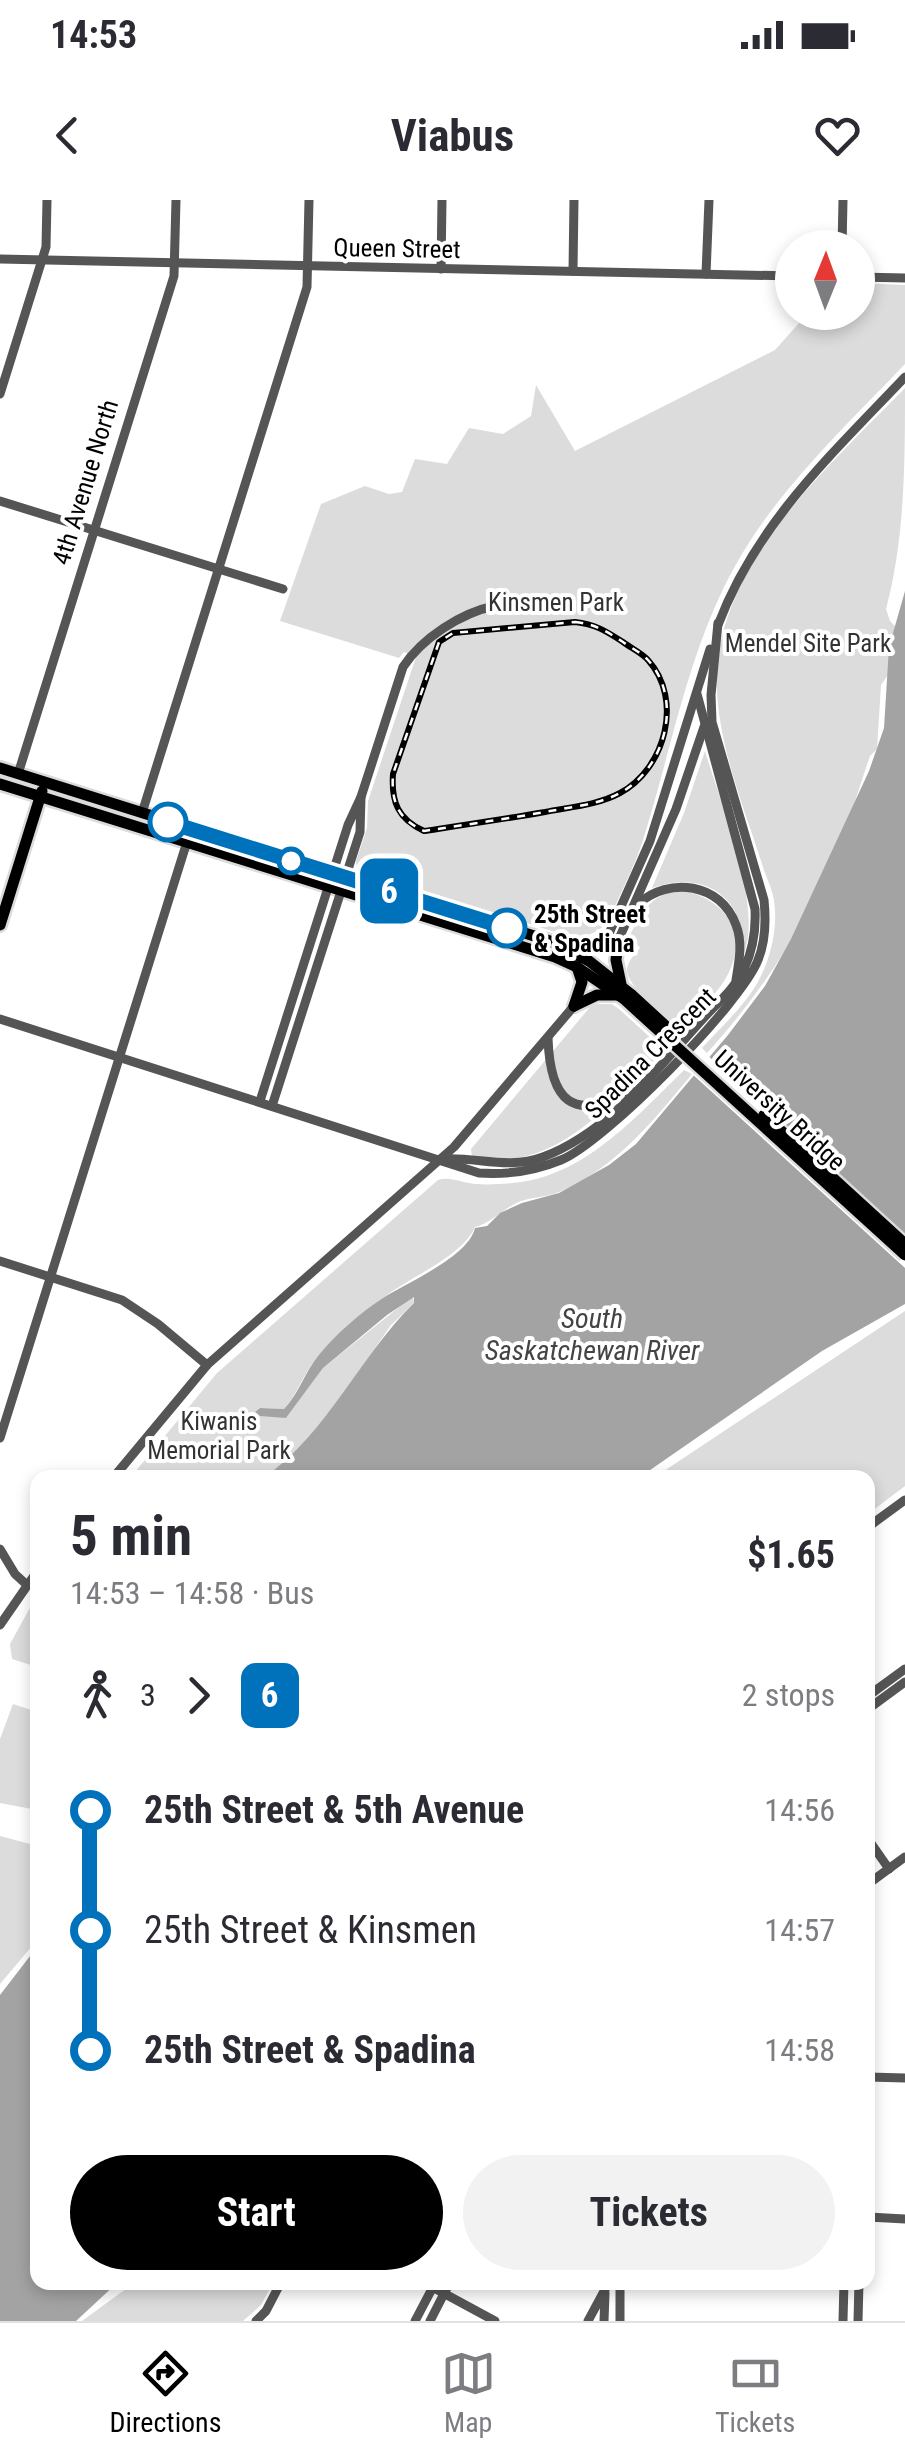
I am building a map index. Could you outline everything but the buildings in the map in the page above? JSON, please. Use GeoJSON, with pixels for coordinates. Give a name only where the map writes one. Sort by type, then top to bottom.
{"type":"FeatureCollection","features":[{"type":"Feature","properties":{"kind":"main road"},"geometry":{"type":"LineString","coordinates":[[0,768],[574,950],[621,984]]}},
{"type":"Feature","properties":{"kind":"main road"},"geometry":{"type":"LineString","coordinates":[[0,925],[44,782]]}},
{"type":"Feature","properties":{"kind":"main road"},"geometry":{"type":"LineString","coordinates":[[0,784],[541,952],[577,967],[628,997]]}},
{"type":"Feature","properties":{"kind":"main road"},"geometry":{"type":"LineString","coordinates":[[574,950],[613,939],[621,984],[628,997]]}},
{"type":"Feature","properties":{"kind":"main road"},"geometry":{"type":"LineString","coordinates":[[574,1006],[582,982],[577,967]]}},
{"type":"Feature","properties":{"kind":"main road"},"geometry":{"type":"LineString","coordinates":[[574,1006],[597,994],[628,997]]}},
{"type":"Feature","properties":{"kind":"main road","name":"University Bridge"},"geometry":{"type":"LineString","coordinates":[[628,997],[905,1244]]}},
{"type":"Feature","properties":{"kind":"main road","name":"University Bridge"},"geometry":{"type":"LineString","coordinates":[[628,997],[905,1255]]}},
{"type":"Feature","properties":{"kind":"street"},"geometry":{"type":"LineString","coordinates":[[0,394],[46,247],[47,200]]}},
{"type":"Feature","properties":{"kind":"street","name":"4th Avenue North"},"geometry":{"type":"LineString","coordinates":[[18,774],[175,265],[176,200]]}},
{"type":"Feature","properties":{"kind":"street"},"geometry":{"type":"LineString","coordinates":[[142,814],[308,288],[309,200]]}},
{"type":"Feature","properties":{"kind":"street"},"geometry":{"type":"LineString","coordinates":[[441,270],[442,200]]}},
{"type":"Feature","properties":{"kind":"street"},"geometry":{"type":"LineString","coordinates":[[572,270],[574,200]]}},
{"type":"Feature","properties":{"kind":"street"},"geometry":{"type":"LineString","coordinates":[[706,274],[708,200]]}},
{"type":"Feature","properties":{"kind":"street"},"geometry":{"type":"LineString","coordinates":[[842,230],[843,200]]}},
{"type":"Feature","properties":{"kind":"street","name":"Queen Street"},"geometry":{"type":"LineString","coordinates":[[0,259],[775,276]]}},
{"type":"Feature","properties":{"kind":"street"},"geometry":{"type":"LineString","coordinates":[[875,277],[905,278]]}},
{"type":"Feature","properties":{"kind":"street","name":"Spadina Crescent"},"geometry":{"type":"LineString","coordinates":[[613,939],[650,842],[718,623],[760,540],[805,482],[901,381]]}},
{"type":"Feature","properties":{"kind":"street"},"geometry":{"type":"LineString","coordinates":[[0,501],[282,589]]}},
{"type":"Feature","properties":{"kind":"street"},"geometry":{"type":"LineString","coordinates":[[260,1102],[340,876],[348,825],[361,797],[402,666],[464,614],[494,606]]}},
{"type":"Feature","properties":{"kind":"street","name":"Spadina Crescent"},"geometry":{"type":"LineString","coordinates":[[613,939],[636,906],[704,726],[718,623]]}},
{"type":"Feature","properties":{"kind":"street","name":"Spadina Crescent"},"geometry":{"type":"LineString","coordinates":[[441,1159],[514,1164],[546,1156],[575,1142],[646,1081],[736,982],[754,939],[755,909],[697,694]]}},
{"type":"Feature","properties":{"kind":"street","name":"Spadina Crescent"},"geometry":{"type":"LineString","coordinates":[[441,1159],[479,1173],[499,1174],[541,1167],[574,1154],[648,1091],[744,987],[760,956],[765,930],[764,900],[712,722],[711,695]]}},
{"type":"Feature","properties":{"kind":"street"},"geometry":{"type":"LineString","coordinates":[[0,1438],[191,829]]}},
{"type":"Feature","properties":{"kind":"street"},"geometry":{"type":"LineString","coordinates":[[636,906],[667,888],[694,888],[714,896],[736,922],[736,982]]}},
{"type":"Feature","properties":{"kind":"street"},"geometry":{"type":"LineString","coordinates":[[272,1106],[335,890]]}},
{"type":"Feature","properties":{"kind":"street"},"geometry":{"type":"LineString","coordinates":[[119,1470],[207,1365],[441,1159],[574,1006]]}},
{"type":"Feature","properties":{"kind":"street"},"geometry":{"type":"LineString","coordinates":[[0,1019],[441,1159]]}},
{"type":"Feature","properties":{"kind":"street"},"geometry":{"type":"LineString","coordinates":[[548,1038],[552,1078],[568,1100],[604,1106],[646,1081]]}},
{"type":"Feature","properties":{"kind":"street"},"geometry":{"type":"LineString","coordinates":[[0,1260],[132,1305],[207,1365]]}},
{"type":"Feature","properties":{"kind":"street"},"geometry":{"type":"LineString","coordinates":[[875,1521],[904,1502]]}},
{"type":"Feature","properties":{"kind":"street"},"geometry":{"type":"LineString","coordinates":[[0,1549],[27,1585]]}},
{"type":"Feature","properties":{"kind":"street"},"geometry":{"type":"LineString","coordinates":[[0,1625],[30,1581]]}},
{"type":"Feature","properties":{"kind":"street"},"geometry":{"type":"LineString","coordinates":[[875,1691],[905,1669]]}},
{"type":"Feature","properties":{"kind":"street"},"geometry":{"type":"LineString","coordinates":[[875,1704],[905,1682]]}},
{"type":"Feature","properties":{"kind":"street"},"geometry":{"type":"LineString","coordinates":[[875,1848],[889,1869]]}},
{"type":"Feature","properties":{"kind":"street"},"geometry":{"type":"LineString","coordinates":[[875,1879],[905,1857]]}},
{"type":"Feature","properties":{"kind":"street"},"geometry":{"type":"LineString","coordinates":[[875,2077],[905,2078]]}},
{"type":"Feature","properties":{"kind":"street"},"geometry":{"type":"LineString","coordinates":[[875,2217],[905,2218]]}},
{"type":"Feature","properties":{"kind":"street"},"geometry":{"type":"LineString","coordinates":[[256,2321],[266,2312],[277,2290]]}},
{"type":"Feature","properties":{"kind":"street"},"geometry":{"type":"LineString","coordinates":[[415,2321],[428,2290]]}},
{"type":"Feature","properties":{"kind":"street"},"geometry":{"type":"LineString","coordinates":[[438,2290],[495,2321]]}},
{"type":"Feature","properties":{"kind":"street"},"geometry":{"type":"LineString","coordinates":[[430,2321],[446,2290]]}},
{"type":"Feature","properties":{"kind":"street"},"geometry":{"type":"LineString","coordinates":[[588,2321],[605,2290]]}},
{"type":"Feature","properties":{"kind":"street"},"geometry":{"type":"LineString","coordinates":[[604,2321],[607,2290]]}},
{"type":"Feature","properties":{"kind":"street"},"geometry":{"type":"LineString","coordinates":[[620,2290],[620,2321]]}},
{"type":"Feature","properties":{"kind":"street"},"geometry":{"type":"LineString","coordinates":[[843,2321],[844,2290]]}},
{"type":"Feature","properties":{"kind":"street"},"geometry":{"type":"LineString","coordinates":[[858,2321],[859,2290]]}},
{"type":"Feature","properties":{"kind":"green space","name":"Kinsmen Park"},"geometry":{"type":"Polygon","coordinates":[[[875,284],[905,285],[905,364],[818,454],[778,502],[724,587],[684,694],[639,850],[607,924],[586,936],[571,937],[357,870],[356,861],[367,828],[368,801],[416,657],[404,652],[399,658],[280,621],[321,504],[365,486],[389,494],[402,492],[415,459],[447,464],[469,428],[503,434],[531,416],[536,385],[575,451],[775,350],[793,330],[875,330],[875,284]]]}},
{"type":"Feature","properties":{"kind":"green space","name":"Mendel Site Park"},"geometry":{"type":"Polygon","coordinates":[[[905,388],[900,528],[886,609],[890,621],[900,631],[890,672],[881,685],[877,749],[870,756],[828,872],[799,928],[765,981],[707,1053],[702,1048],[741,1006],[760,978],[775,927],[772,892],[728,758],[718,701],[720,645],[731,607],[769,537],[794,505],[905,388]]]}},
{"type":"Feature","properties":{"kind":"green space"},"geometry":{"type":"Polygon","coordinates":[[[705,751],[744,881],[748,933],[744,953],[737,916],[718,892],[688,882],[652,888],[705,751]]]}},
{"type":"Feature","properties":{"kind":"green space"},"geometry":{"type":"Polygon","coordinates":[[[680,890],[696,894],[721,909],[734,932],[736,945],[727,976],[681,1030],[640,993],[627,969],[640,948],[630,935],[644,911],[655,900],[680,890]]]}},
{"type":"Feature","properties":{"kind":"green space"},"geometry":{"type":"Polygon","coordinates":[[[612,1004],[664,1050],[603,1111],[555,1145],[501,1160],[472,1157],[471,1149],[590,1007],[612,1004]]]}},
{"type":"Feature","properties":{"kind":"green space","name":"Kiwanis Memorial Park"},"geometry":{"type":"Polygon","coordinates":[[[684,1070],[692,1074],[648,1125],[598,1170],[554,1194],[521,1201],[475,1227],[459,1248],[383,1298],[332,1340],[313,1362],[284,1409],[260,1408],[256,1412],[286,1418],[323,1368],[413,1296],[414,1303],[391,1325],[331,1412],[290,1459],[275,1470],[137,1470],[217,1373],[438,1180],[510,1183],[545,1176],[590,1154],[684,1070]]]}},
{"type":"Feature","properties":{"kind":"green space"},"geometry":{"type":"Polygon","coordinates":[[[905,1311],[905,1486],[875,1509],[875,1470],[666,1470],[905,1311]]]}},
{"type":"Feature","properties":{"kind":"green space"},"geometry":{"type":"Polygon","coordinates":[[[30,1608],[30,1665],[12,1659],[10,1644],[30,1608]]]}},
{"type":"Feature","properties":{"kind":"green space"},"geometry":{"type":"Polygon","coordinates":[[[13,1704],[30,1710],[30,1809],[0,1803],[0,1739],[13,1704]]]}},
{"type":"Feature","properties":{"kind":"green space"},"geometry":{"type":"Polygon","coordinates":[[[0,1836],[30,1844],[30,1948],[0,1984],[0,1836]]]}},
{"type":"Feature","properties":{"kind":"green space"},"geometry":{"type":"Polygon","coordinates":[[[124,2290],[269,2290],[261,2305],[243,2321],[82,2321],[124,2290]]]}},
{"type":"Feature","properties":{"kind":"water","name":"South Saskatchewan River"},"geometry":{"type":"Polygon","coordinates":[[[905,591],[905,1304],[822,1351],[650,1470],[274,1470],[326,1416],[414,1303],[414,1297],[323,1368],[286,1418],[255,1412],[260,1408],[284,1409],[313,1362],[340,1332],[375,1304],[449,1259],[470,1239],[475,1228],[487,1226],[500,1213],[522,1203],[559,1193],[609,1165],[636,1144],[765,986],[869,771],[884,728],[889,647],[905,591]]]}},
{"type":"Feature","properties":{"kind":"water"},"geometry":{"type":"Polygon","coordinates":[[[30,1956],[30,2290],[109,2290],[76,2321],[0,2321],[0,1995],[30,1956]]]}},
{"type":"Feature","properties":{"kind":"pier"},"geometry":{"type":"Polygon","coordinates":[[[705,1053],[905,1235],[905,1268],[690,1072],[705,1053]]]}},
{"type":"Feature","properties":{"kind":"railway"},"geometry":{"type":"LineString","coordinates":[[575,622],[589,624],[623,642],[646,657],[659,676],[667,713],[658,751],[648,768],[620,793],[584,805],[424,831],[408,821],[395,801],[393,774],[439,642],[453,633],[575,622]]}},
{"type":"Feature","properties":{"kind":"bus line","name":"6"},"geometry":{"type":"LineString","coordinates":[[168,822],[507,928]]}},
{"type":"Feature","properties":{"kind":"place","name":"25th Street & Spadina"},"geometry":{"type":"Point","coordinates":[507,928]}}]}
